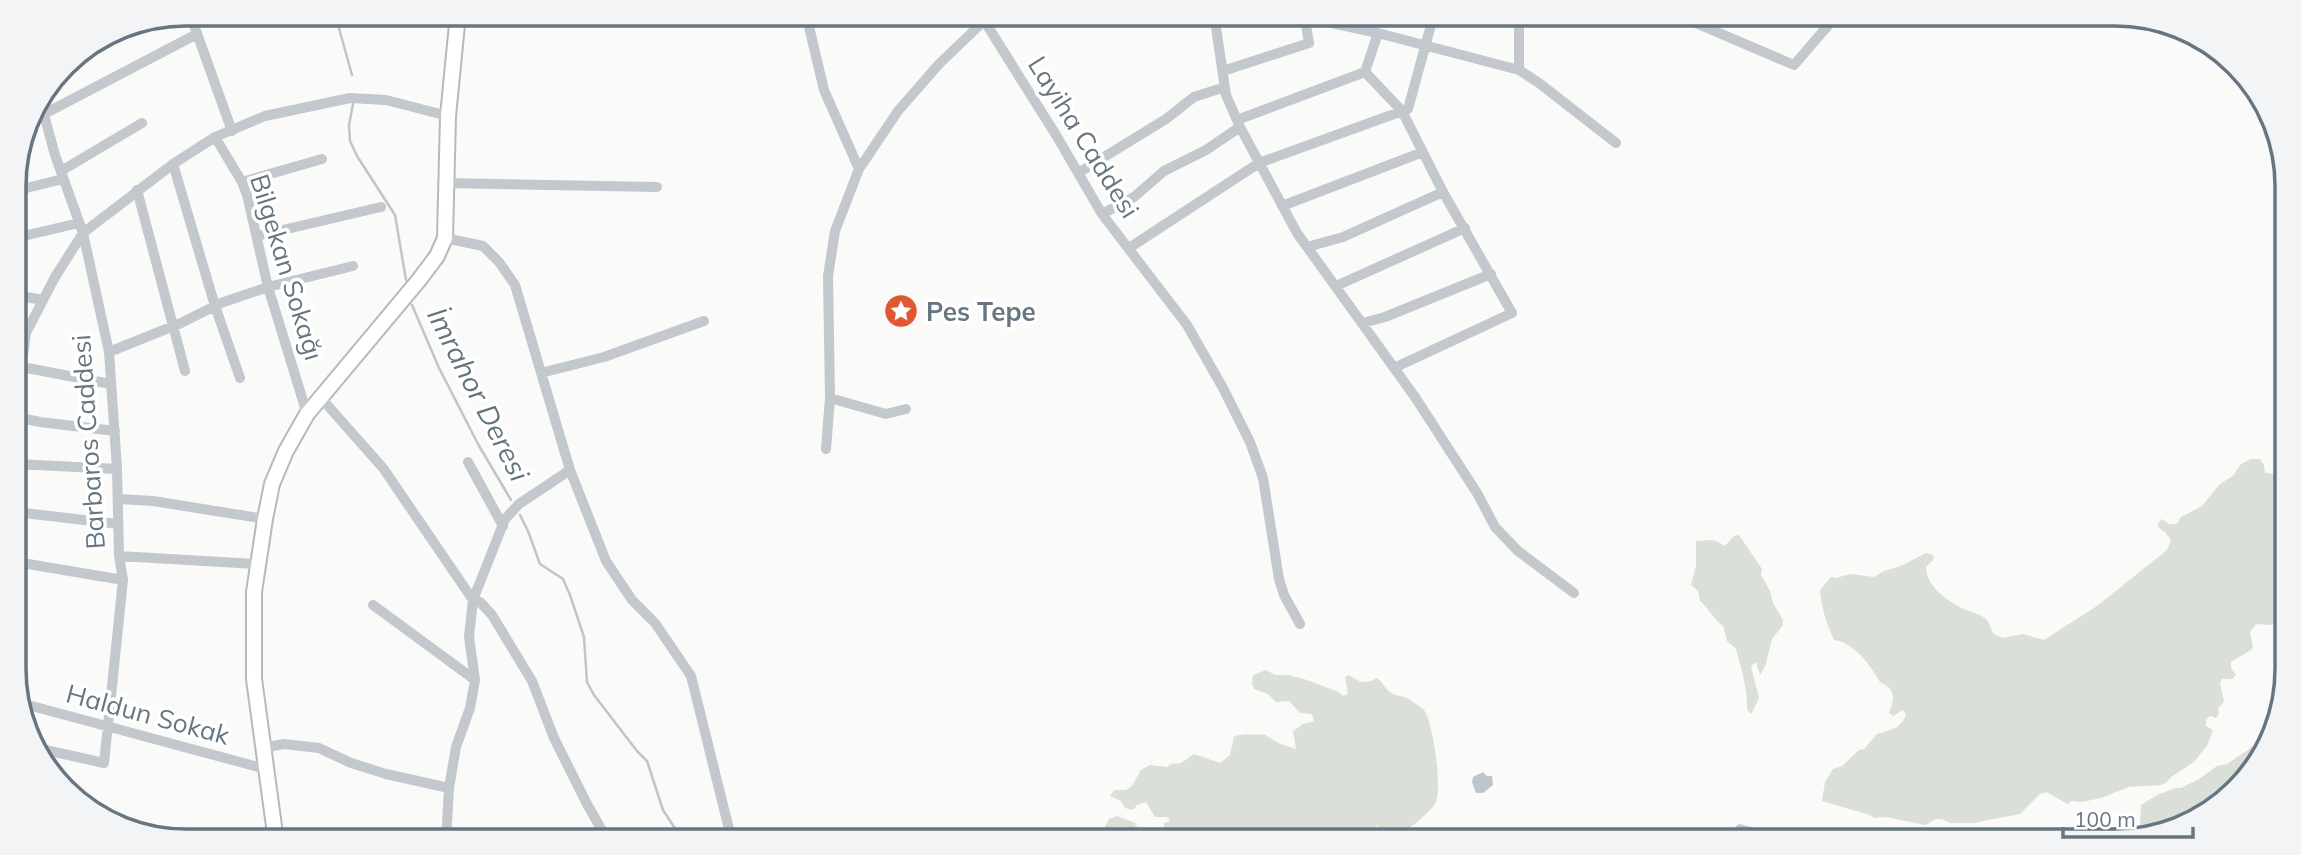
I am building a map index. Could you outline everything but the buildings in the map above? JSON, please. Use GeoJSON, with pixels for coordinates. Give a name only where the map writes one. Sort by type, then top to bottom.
{"type":"FeatureCollection","features":[{"type":"Feature","properties":{"kind":"main road"},"geometry":{"type":"LineString","coordinates":[[274,829],[254,679],[254,592],[264,519],[286,451],[307,414],[431,264],[445,238],[448,116],[457,27]]}},
{"type":"Feature","properties":{"kind":"street"},"geometry":{"type":"LineString","coordinates":[[1216,26],[1226,95],[1259,163],[1307,247],[1415,397],[1477,493],[1495,527],[1518,551],[1574,593]]}},
{"type":"Feature","properties":{"kind":"street"},"geometry":{"type":"LineString","coordinates":[[1223,71],[1309,43],[1306,26]]}},
{"type":"Feature","properties":{"kind":"street"},"geometry":{"type":"LineString","coordinates":[[1349,26],[1519,70],[1616,143]]}},
{"type":"Feature","properties":{"kind":"street"},"geometry":{"type":"LineString","coordinates":[[1129,248],[1259,163],[1408,108],[1431,26]]}},
{"type":"Feature","properties":{"kind":"street"},"geometry":{"type":"LineString","coordinates":[[1519,26],[1519,70]]}},
{"type":"Feature","properties":{"kind":"street"},"geometry":{"type":"LineString","coordinates":[[1707,26],[1794,65],[1828,26]]}},
{"type":"Feature","properties":{"kind":"street"},"geometry":{"type":"LineString","coordinates":[[195,27],[232,131]]}},
{"type":"Feature","properties":{"kind":"street"},"geometry":{"type":"LineString","coordinates":[[809,27],[824,90],[859,169]]}},
{"type":"Feature","properties":{"kind":"street"},"geometry":{"type":"LineString","coordinates":[[826,449],[830,398],[828,276],[835,231],[859,169],[898,111],[973,27]]}},
{"type":"Feature","properties":{"kind":"street","name":"Layiha Caddesi"},"geometry":{"type":"LineString","coordinates":[[988,27],[1102,214],[1187,325],[1250,442],[1263,478],[1279,579],[1284,595],[1300,624]]}},
{"type":"Feature","properties":{"kind":"street"},"geometry":{"type":"LineString","coordinates":[[1102,214],[1134,197],[1164,171],[1206,150],[1238,123],[1364,72],[1378,33]]}},
{"type":"Feature","properties":{"kind":"street"},"geometry":{"type":"LineString","coordinates":[[44,114],[197,34]]}},
{"type":"Feature","properties":{"kind":"street"},"geometry":{"type":"LineString","coordinates":[[1364,72],[1402,111],[1443,192],[1512,313],[1394,368]]}},
{"type":"Feature","properties":{"kind":"street"},"geometry":{"type":"LineString","coordinates":[[1079,173],[1166,119],[1194,97],[1225,87]]}},
{"type":"Feature","properties":{"kind":"street"},"geometry":{"type":"LineString","coordinates":[[27,237],[81,228],[215,136],[265,116],[350,98],[386,100],[448,116]]}},
{"type":"Feature","properties":{"kind":"street","name":"Barbaros Caddesi"},"geometry":{"type":"LineString","coordinates":[[44,114],[81,228],[109,352],[117,469],[119,556],[123,580],[104,763],[50,751]]}},
{"type":"Feature","properties":{"kind":"street"},"geometry":{"type":"LineString","coordinates":[[27,187],[62,175],[142,124]]}},
{"type":"Feature","properties":{"kind":"street","name":"Bilgekan Sokağı"},"geometry":{"type":"LineString","coordinates":[[215,136],[247,195],[268,286],[307,414]]}},
{"type":"Feature","properties":{"kind":"street"},"geometry":{"type":"LineString","coordinates":[[1282,206],[1423,152]]}},
{"type":"Feature","properties":{"kind":"street"},"geometry":{"type":"LineString","coordinates":[[242,182],[323,159]]}},
{"type":"Feature","properties":{"kind":"street"},"geometry":{"type":"LineString","coordinates":[[173,164],[215,306],[240,378]]}},
{"type":"Feature","properties":{"kind":"street"},"geometry":{"type":"LineString","coordinates":[[445,183],[657,187]]}},
{"type":"Feature","properties":{"kind":"street"},"geometry":{"type":"LineString","coordinates":[[137,190],[185,371]]}},
{"type":"Feature","properties":{"kind":"street"},"geometry":{"type":"LineString","coordinates":[[1307,247],[1343,237],[1443,192]]}},
{"type":"Feature","properties":{"kind":"street"},"geometry":{"type":"LineString","coordinates":[[257,236],[381,207]]}},
{"type":"Feature","properties":{"kind":"street"},"geometry":{"type":"LineString","coordinates":[[27,332],[81,228]]}},
{"type":"Feature","properties":{"kind":"street"},"geometry":{"type":"LineString","coordinates":[[1336,286],[1465,228]]}},
{"type":"Feature","properties":{"kind":"street"},"geometry":{"type":"LineString","coordinates":[[445,238],[483,246],[499,262],[515,285],[570,470],[606,561],[632,600],[655,623],[691,676],[729,829]]}},
{"type":"Feature","properties":{"kind":"street"},"geometry":{"type":"LineString","coordinates":[[109,352],[268,286],[353,266]]}},
{"type":"Feature","properties":{"kind":"street"},"geometry":{"type":"LineString","coordinates":[[1363,323],[1385,317],[1491,274]]}},
{"type":"Feature","properties":{"kind":"street"},"geometry":{"type":"LineString","coordinates":[[27,297],[43,300]]}},
{"type":"Feature","properties":{"kind":"street"},"geometry":{"type":"LineString","coordinates":[[541,373],[604,357],[704,321]]}},
{"type":"Feature","properties":{"kind":"street"},"geometry":{"type":"LineString","coordinates":[[27,369],[111,384]]}},
{"type":"Feature","properties":{"kind":"street"},"geometry":{"type":"LineString","coordinates":[[830,398],[886,414],[906,409]]}},
{"type":"Feature","properties":{"kind":"street"},"geometry":{"type":"LineString","coordinates":[[322,399],[383,468],[472,600],[480,602],[492,615],[533,681],[554,738],[601,829]]}},
{"type":"Feature","properties":{"kind":"street"},"geometry":{"type":"LineString","coordinates":[[27,419],[115,431]]}},
{"type":"Feature","properties":{"kind":"street"},"geometry":{"type":"LineString","coordinates":[[468,462],[503,526]]}},
{"type":"Feature","properties":{"kind":"street"},"geometry":{"type":"LineString","coordinates":[[26,465],[117,469]]}},
{"type":"Feature","properties":{"kind":"street"},"geometry":{"type":"LineString","coordinates":[[447,829],[449,788],[456,747],[470,708],[475,680],[468,636],[472,600],[505,519],[519,504],[570,470]]}},
{"type":"Feature","properties":{"kind":"street"},"geometry":{"type":"LineString","coordinates":[[118,499],[153,501],[264,519]]}},
{"type":"Feature","properties":{"kind":"street"},"geometry":{"type":"LineString","coordinates":[[26,513],[118,524]]}},
{"type":"Feature","properties":{"kind":"street"},"geometry":{"type":"LineString","coordinates":[[119,556],[141,555],[258,564]]}},
{"type":"Feature","properties":{"kind":"street"},"geometry":{"type":"LineString","coordinates":[[26,564],[123,580]]}},
{"type":"Feature","properties":{"kind":"street"},"geometry":{"type":"LineString","coordinates":[[373,605],[475,680]]}},
{"type":"Feature","properties":{"kind":"street","name":"Haldun Sokak"},"geometry":{"type":"LineString","coordinates":[[31,706],[266,769]]}},
{"type":"Feature","properties":{"kind":"street"},"geometry":{"type":"LineString","coordinates":[[263,748],[284,744],[319,748],[351,763],[386,774],[449,788]]}},
{"type":"Feature","properties":{"kind":"shaded area"},"geometry":{"type":"Polygon","coordinates":[[[2251,459],[2260,459],[2265,473],[2275,474],[2275,622],[2272,625],[2256,624],[2250,632],[2253,648],[2231,662],[2231,668],[2236,675],[2232,679],[2222,679],[2220,684],[2224,702],[2218,708],[2219,714],[2216,718],[2210,716],[2206,720],[2206,726],[2213,730],[2208,744],[2194,762],[2161,785],[2129,787],[2101,798],[2067,804],[2047,792],[2040,794],[2020,814],[1973,823],[1950,823],[1936,819],[1925,825],[1886,817],[1874,818],[1822,801],[1825,782],[1833,769],[1842,766],[1859,750],[1864,749],[1877,734],[1896,728],[1906,715],[1903,710],[1893,716],[1889,713],[1893,695],[1889,688],[1880,682],[1855,650],[1834,640],[1825,616],[1820,590],[1831,577],[1850,574],[1874,577],[1926,553],[1933,555],[1934,559],[1926,567],[1927,574],[1934,587],[1946,598],[1985,618],[1994,634],[2003,638],[2023,634],[2044,640],[2097,606],[2167,550],[2171,540],[2159,528],[2161,519],[2177,524],[2181,517],[2202,506],[2220,484],[2233,476],[2241,464],[2251,459]]]}},
{"type":"Feature","properties":{"kind":"shaded area"},"geometry":{"type":"Polygon","coordinates":[[[1739,535],[1762,569],[1761,575],[1783,620],[1783,625],[1772,639],[1765,667],[1760,675],[1756,662],[1751,666],[1759,698],[1751,714],[1747,710],[1745,686],[1736,649],[1727,641],[1723,626],[1700,601],[1698,591],[1691,585],[1696,566],[1696,541],[1714,540],[1725,546],[1734,536],[1739,535]]]}},
{"type":"Feature","properties":{"kind":"shaded area"},"geometry":{"type":"Polygon","coordinates":[[[1266,670],[1275,675],[1289,675],[1339,692],[1343,696],[1348,694],[1345,677],[1349,675],[1366,682],[1377,678],[1391,693],[1408,698],[1424,710],[1431,728],[1438,785],[1435,804],[1409,828],[1380,828],[1376,825],[1377,828],[1165,828],[1164,823],[1170,821],[1168,817],[1155,817],[1146,802],[1137,805],[1133,810],[1125,808],[1121,801],[1110,796],[1114,790],[1126,790],[1132,786],[1141,770],[1150,765],[1167,767],[1181,763],[1194,754],[1220,763],[1230,755],[1234,737],[1264,734],[1278,743],[1296,749],[1293,731],[1314,721],[1312,714],[1300,713],[1289,701],[1276,702],[1268,694],[1254,689],[1253,675],[1266,670]]]}},
{"type":"Feature","properties":{"kind":"shaded area"},"geometry":{"type":"Polygon","coordinates":[[[2254,745],[2235,774],[2212,796],[2176,817],[2141,827],[2141,805],[2157,795],[2199,779],[2217,766],[2227,764],[2254,745]]]}},
{"type":"Feature","properties":{"kind":"shaded area"},"geometry":{"type":"Polygon","coordinates":[[[1483,772],[1492,776],[1493,785],[1483,793],[1476,793],[1473,777],[1483,772]]]}},
{"type":"Feature","properties":{"kind":"shaded area"},"geometry":{"type":"Polygon","coordinates":[[[1117,816],[1138,824],[1134,825],[1142,829],[1104,829],[1109,819],[1117,816]]]}},
{"type":"Feature","properties":{"kind":"shaded area"},"geometry":{"type":"Polygon","coordinates":[[[1739,824],[1756,828],[1735,828],[1739,824]]]}},
{"type":"Feature","properties":{"kind":"waterway","name":"İmrahor Deresi"},"geometry":{"type":"LineString","coordinates":[[339,27],[352,75]]}},
{"type":"Feature","properties":{"kind":"waterway","name":"İmrahor Deresi"},"geometry":{"type":"LineString","coordinates":[[353,104],[349,125],[350,141],[395,215],[406,280]]}},
{"type":"Feature","properties":{"kind":"waterway","name":"İmrahor Deresi"},"geometry":{"type":"LineString","coordinates":[[412,305],[439,368],[478,444],[511,500]]}},
{"type":"Feature","properties":{"kind":"waterway","name":"İmrahor Deresi"},"geometry":{"type":"LineString","coordinates":[[520,515],[540,564],[563,579],[570,595],[584,637],[587,682],[594,695],[647,761],[663,810],[675,829]]}},
{"type":"Feature","properties":{"kind":"place","name":"Pes Tepe"},"geometry":{"type":"Point","coordinates":[901,311]}}]}
